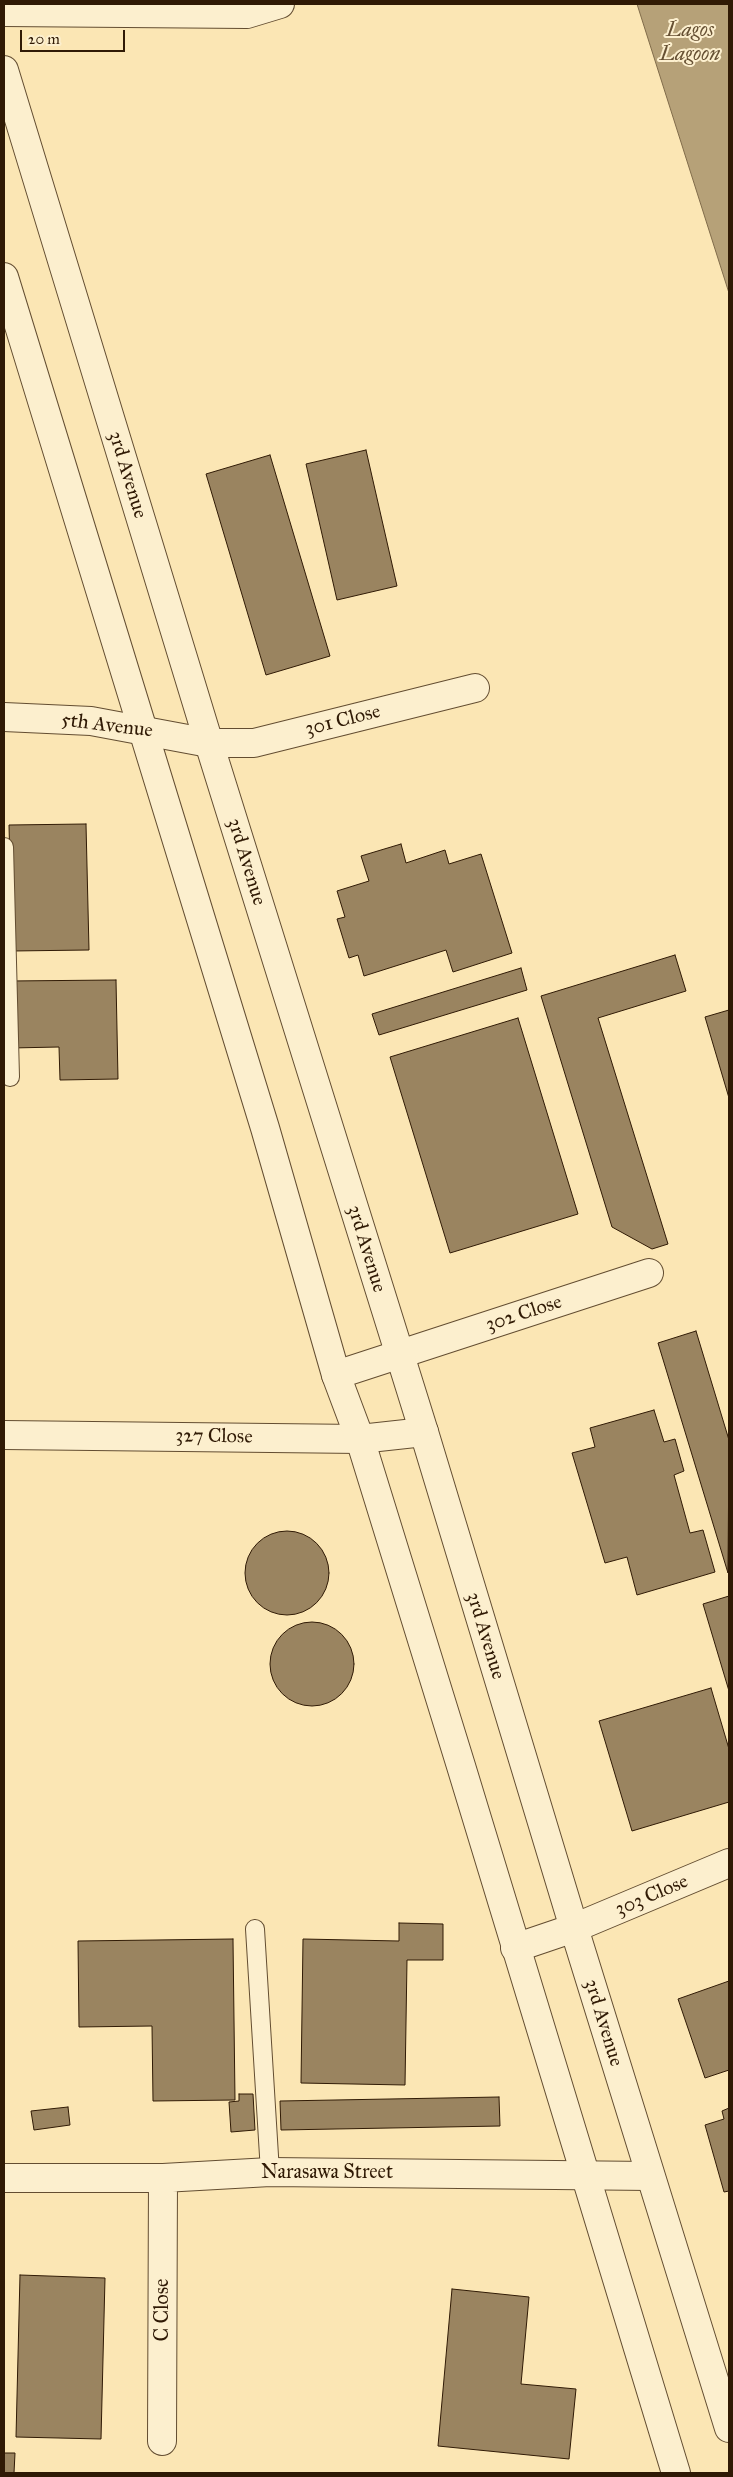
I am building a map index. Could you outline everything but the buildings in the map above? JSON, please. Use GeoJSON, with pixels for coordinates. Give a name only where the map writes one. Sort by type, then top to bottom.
{"type":"FeatureCollection","features":[{"type":"Feature","properties":{"kind":"street"},"geometry":{"type":"LineString","coordinates":[[4,12],[87,8],[247,14],[280,4]]}},
{"type":"Feature","properties":{"kind":"street","name":"3rd Avenue"},"geometry":{"type":"LineString","coordinates":[[4,70],[209,743],[424,1432],[574,1928],[729,2428]]}},
{"type":"Feature","properties":{"kind":"street"},"geometry":{"type":"LineString","coordinates":[[4,277],[265,1128],[336,1375],[360,1438],[676,2473]]}},
{"type":"Feature","properties":{"kind":"street","name":"301 Close"},"geometry":{"type":"LineString","coordinates":[[209,743],[254,744],[475,688]]}},
{"type":"Feature","properties":{"kind":"street","name":"5th Avenue"},"geometry":{"type":"LineString","coordinates":[[4,717],[91,721],[209,743]]}},
{"type":"Feature","properties":{"kind":"street","name":"302 Close"},"geometry":{"type":"LineString","coordinates":[[336,1375],[400,1356],[649,1273]]}},
{"type":"Feature","properties":{"kind":"street","name":"327 Close"},"geometry":{"type":"LineString","coordinates":[[4,1435],[360,1438],[424,1432]]}},
{"type":"Feature","properties":{"kind":"street","name":"303 Close"},"geometry":{"type":"LineString","coordinates":[[515,1948],[574,1928],[729,1863]]}},
{"type":"Feature","properties":{"kind":"street","name":"Narasawa Street"},"geometry":{"type":"LineString","coordinates":[[4,2178],[162,2178],[270,2172],[650,2176]]}},
{"type":"Feature","properties":{"kind":"street","name":"C Close"},"geometry":{"type":"LineString","coordinates":[[162,2178],[162,2440]]}},
{"type":"Feature","properties":{"kind":"lane"},"geometry":{"type":"LineString","coordinates":[[4,847],[10,1077]]}},
{"type":"Feature","properties":{"kind":"lane"},"geometry":{"type":"LineString","coordinates":[[256,1929],[270,2172]]}},
{"type":"Feature","properties":{"kind":"water","name":"Lagos Lagoon"},"geometry":{"type":"Polygon","coordinates":[[[637,4],[729,4],[729,293],[637,4]]]}}]}
